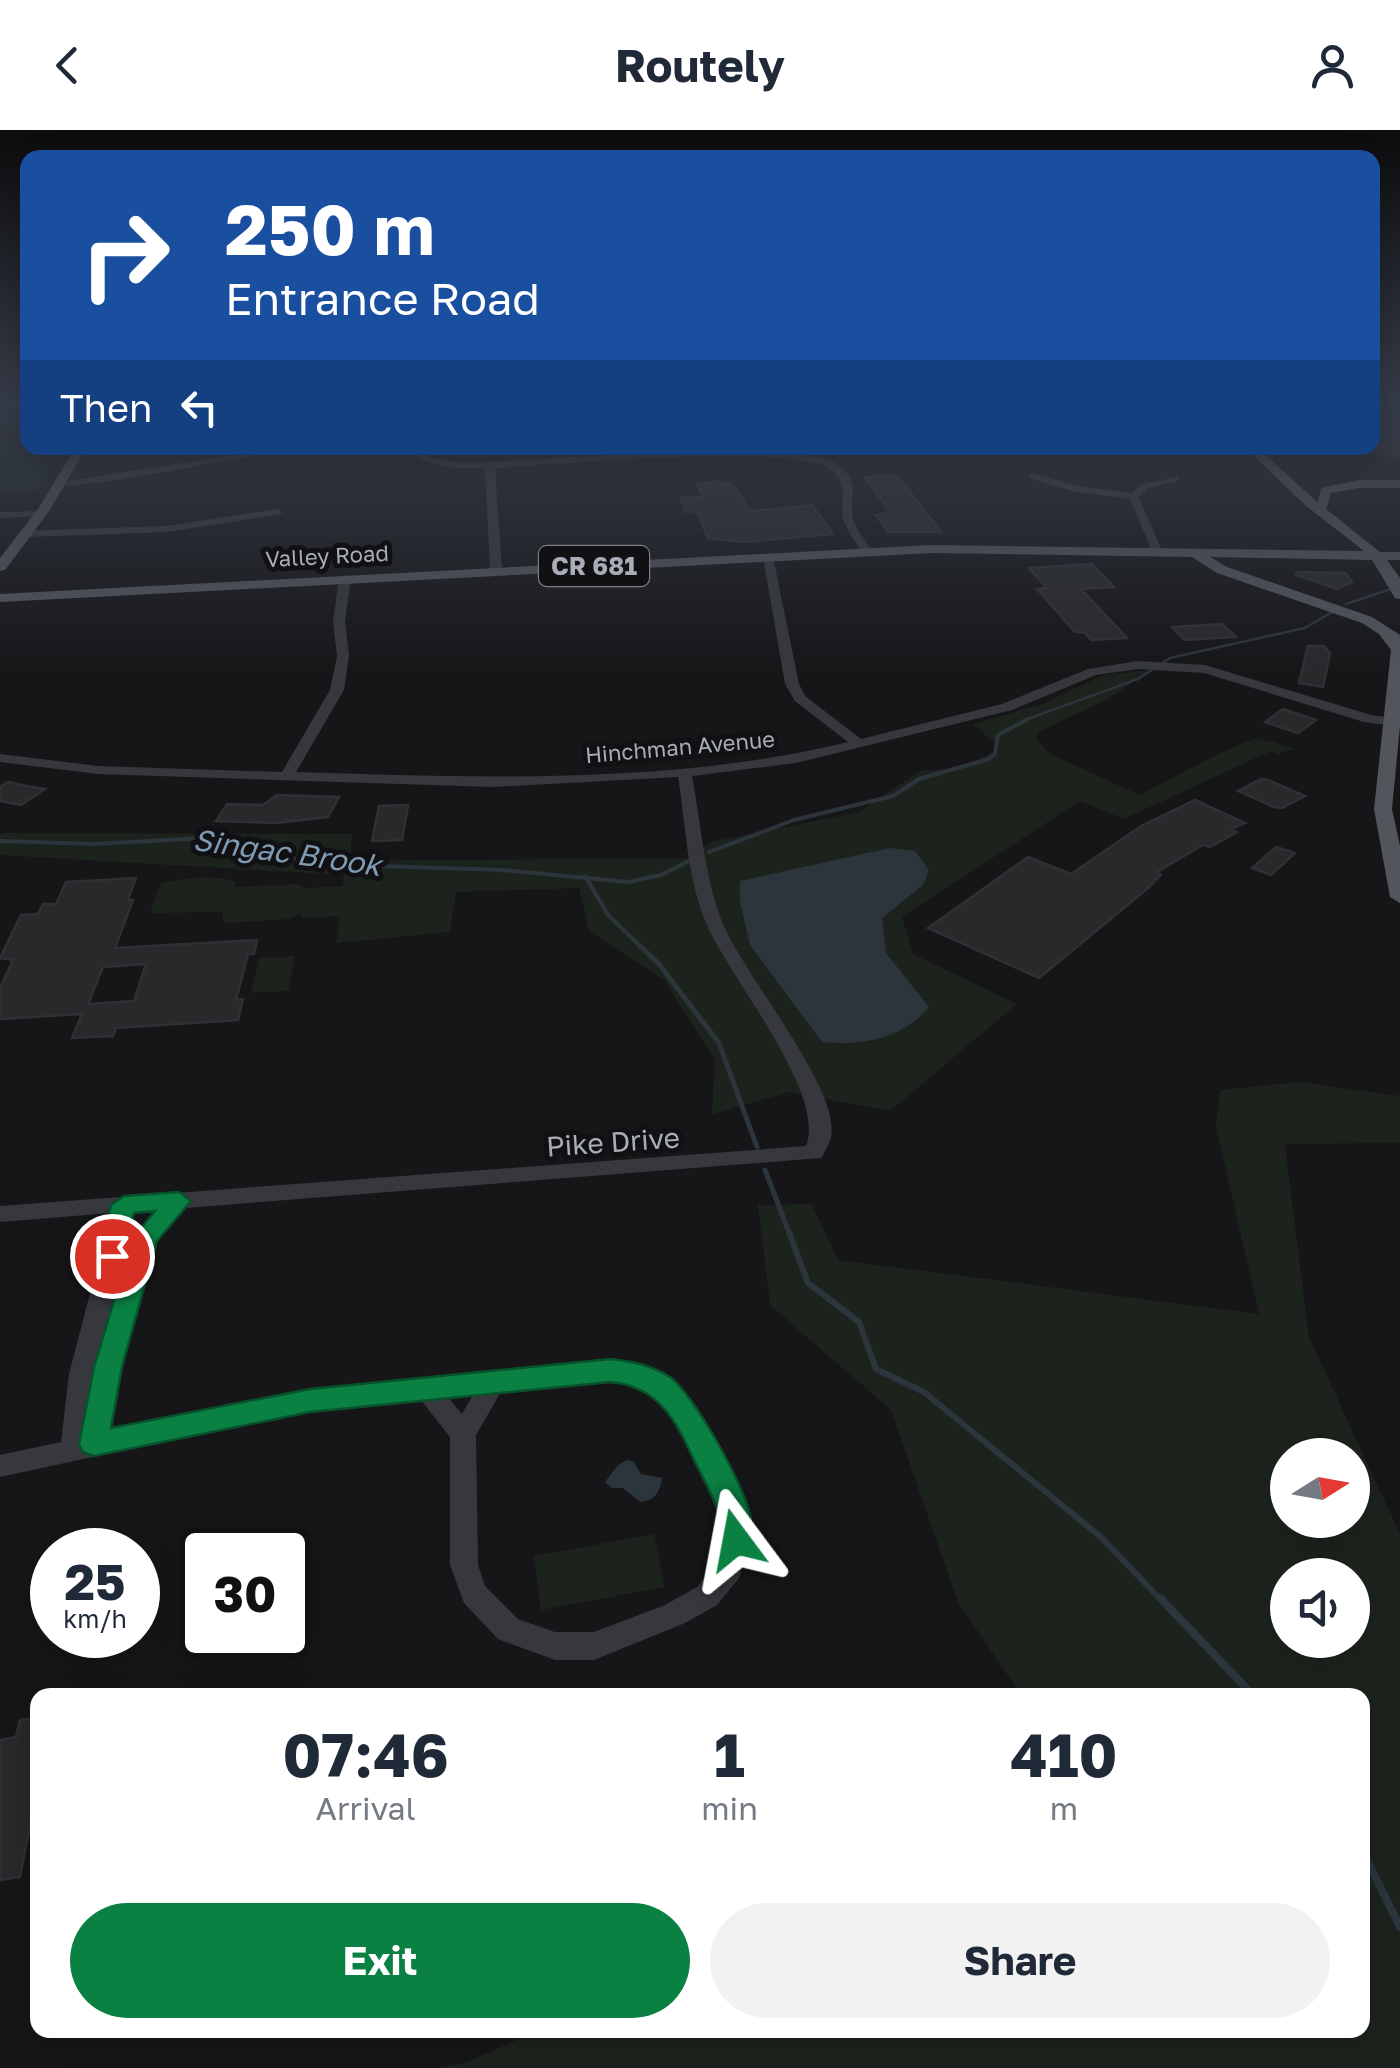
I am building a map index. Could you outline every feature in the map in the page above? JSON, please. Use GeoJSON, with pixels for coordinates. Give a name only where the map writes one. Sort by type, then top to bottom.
{"type":"FeatureCollection","features":[{"type":"Feature","properties":{"kind":"main road"},"geometry":{"type":"LineString","coordinates":[[0,567],[5,554],[42,513],[54,493]]}},
{"type":"Feature","properties":{"kind":"main road"},"geometry":{"type":"LineString","coordinates":[[1299,493],[1389,554]]}},
{"type":"Feature","properties":{"kind":"main road"},"geometry":{"type":"LineString","coordinates":[[1311,493],[1389,554],[1399,587],[1381,606],[1327,604]]}},
{"type":"Feature","properties":{"kind":"main road"},"geometry":{"type":"LineString","coordinates":[[1324,506],[1325,493]]}},
{"type":"Feature","properties":{"kind":"main road","name":"Valley Road"},"geometry":{"type":"LineString","coordinates":[[0,598],[954,548],[1389,554]]}},
{"type":"Feature","properties":{"kind":"main road"},"geometry":{"type":"LineString","coordinates":[[1189,553],[1375,624],[1399,650]]}},
{"type":"Feature","properties":{"kind":"main road"},"geometry":{"type":"LineString","coordinates":[[1210,554],[1237,574]]}},
{"type":"Feature","properties":{"kind":"main road"},"geometry":{"type":"LineString","coordinates":[[1400,640],[1383,805],[1400,897]]}},
{"type":"Feature","properties":{"kind":"main road"},"geometry":{"type":"LineString","coordinates":[[1390,834],[1400,827],[1400,810]]}},
{"type":"Feature","properties":{"kind":"street"},"geometry":{"type":"LineString","coordinates":[[492,493],[496,570]]}},
{"type":"Feature","properties":{"kind":"street"},"geometry":{"type":"LineString","coordinates":[[851,493],[847,517],[867,552]]}},
{"type":"Feature","properties":{"kind":"street"},"geometry":{"type":"LineString","coordinates":[[1113,493],[1137,493]]}},
{"type":"Feature","properties":{"kind":"street"},"geometry":{"type":"LineString","coordinates":[[1134,496],[1158,553]]}},
{"type":"Feature","properties":{"kind":"street"},"geometry":{"type":"LineString","coordinates":[[25,534],[168,530],[278,512]]}},
{"type":"Feature","properties":{"kind":"street"},"geometry":{"type":"LineString","coordinates":[[0,515],[42,513]]}},
{"type":"Feature","properties":{"kind":"street"},"geometry":{"type":"LineString","coordinates":[[768,557],[792,684],[800,698],[858,743]]}},
{"type":"Feature","properties":{"kind":"street"},"geometry":{"type":"LineString","coordinates":[[286,776],[337,690],[344,656],[339,622],[345,578]]}},
{"type":"Feature","properties":{"kind":"street","name":"Hinchman Avenue"},"geometry":{"type":"LineString","coordinates":[[0,758],[98,770],[502,783],[684,772],[776,763],[1022,703],[1093,672],[1161,665],[1220,672],[1345,711],[1395,717]]}},
{"type":"Feature","properties":{"kind":"street","name":"Pike Drive"},"geometry":{"type":"LineString","coordinates":[[0,1214],[805,1157],[818,1150],[823,1135],[812,1088],[714,924],[684,772]]}},
{"type":"Feature","properties":{"kind":"street"},"geometry":{"type":"LineString","coordinates":[[83,1446],[146,1238],[179,1201]]}},
{"type":"Feature","properties":{"kind":"street"},"geometry":{"type":"LineString","coordinates":[[83,1446],[81,1374],[124,1205]]}},
{"type":"Feature","properties":{"kind":"street"},"geometry":{"type":"LineString","coordinates":[[102,1294],[132,1290]]}},
{"type":"Feature","properties":{"kind":"street"},"geometry":{"type":"LineString","coordinates":[[0,1466],[310,1400],[426,1388],[496,1381],[610,1370],[636,1373],[661,1386],[685,1410],[735,1515],[736,1540],[728,1569],[707,1596],[674,1614],[594,1646],[555,1646],[508,1629],[474,1594],[464,1565],[463,1434],[496,1381]]}},
{"type":"Feature","properties":{"kind":"street"},"geometry":{"type":"LineString","coordinates":[[426,1388],[463,1434]]}},
{"type":"Feature","properties":{"kind":"shaded area"},"geometry":{"type":"Polygon","coordinates":[[[1151,670],[1106,700],[1038,732],[1036,738],[1050,754],[1140,795],[1249,741],[1265,740],[1293,749],[1278,754],[1271,751],[1124,819],[1080,801],[902,917],[913,954],[1017,1004],[890,1111],[789,1092],[712,1114],[715,1060],[664,980],[589,931],[579,888],[456,892],[450,932],[336,943],[340,916],[303,918],[299,914],[290,919],[227,923],[222,919],[223,912],[150,913],[160,884],[177,880],[217,878],[235,881],[234,887],[297,884],[306,888],[343,886],[344,875],[0,855],[0,835],[4,833],[352,834],[350,861],[690,858],[710,842],[859,812],[920,771],[962,768],[1000,748],[973,724],[1042,704],[1103,675],[1151,670]]]}},
{"type":"Feature","properties":{"kind":"shaded area"},"geometry":{"type":"Polygon","coordinates":[[[890,848],[915,851],[929,870],[923,885],[882,918],[886,953],[929,1007],[907,1027],[880,1038],[852,1043],[822,1042],[750,945],[740,902],[740,881],[890,848]]]}},
{"type":"Feature","properties":{"kind":"shaded area"},"geometry":{"type":"Polygon","coordinates":[[[295,956],[288,991],[251,993],[259,958],[295,956]]]}},
{"type":"Feature","properties":{"kind":"shaded area"},"geometry":{"type":"Polygon","coordinates":[[[1300,1082],[1400,1096],[1400,1143],[1285,1144],[1309,1337],[1356,1438],[1270,1438],[1270,1538],[1370,1538],[1370,1469],[1400,1534],[1400,2068],[440,2068],[467,2062],[521,2038],[1370,2038],[1370,1688],[1016,1688],[958,1602],[891,1410],[770,1305],[758,1205],[812,1204],[838,1260],[1259,1314],[1216,1126],[1220,1090],[1300,1082]]]}},
{"type":"Feature","properties":{"kind":"shaded area"},"geometry":{"type":"Polygon","coordinates":[[[627,1460],[633,1461],[641,1474],[662,1478],[653,1498],[640,1502],[623,1488],[612,1488],[605,1482],[627,1460]]]}},
{"type":"Feature","properties":{"kind":"shaded area"},"geometry":{"type":"Polygon","coordinates":[[[654,1534],[665,1587],[541,1610],[534,1556],[654,1534]]]}},
{"type":"Feature","properties":{"kind":"building"},"geometry":{"type":"Polygon","coordinates":[[[701,493],[738,493],[755,511],[812,505],[833,534],[745,542],[708,538],[697,511],[686,512],[681,498],[703,497],[701,493]]]}},
{"type":"Feature","properties":{"kind":"building"},"geometry":{"type":"Polygon","coordinates":[[[877,493],[911,493],[941,532],[888,532],[876,515],[890,512],[877,493]]]}},
{"type":"Feature","properties":{"kind":"building"},"geometry":{"type":"Polygon","coordinates":[[[1092,564],[1114,587],[1081,589],[1127,638],[1091,640],[1084,632],[1075,632],[1037,589],[1047,588],[1029,568],[1092,564]]]}},
{"type":"Feature","properties":{"kind":"building"},"geometry":{"type":"Polygon","coordinates":[[[1346,573],[1352,582],[1337,589],[1296,575],[1346,573]]]}},
{"type":"Feature","properties":{"kind":"building"},"geometry":{"type":"Polygon","coordinates":[[[1222,624],[1236,637],[1185,640],[1172,627],[1222,624]]]}},
{"type":"Feature","properties":{"kind":"building"},"geometry":{"type":"Polygon","coordinates":[[[1308,646],[1324,646],[1330,653],[1323,687],[1299,683],[1308,646]]]}},
{"type":"Feature","properties":{"kind":"building"},"geometry":{"type":"Polygon","coordinates":[[[1283,709],[1316,720],[1298,733],[1265,722],[1283,709]]]}},
{"type":"Feature","properties":{"kind":"building"},"geometry":{"type":"Polygon","coordinates":[[[1261,779],[1305,796],[1282,808],[1238,791],[1261,779]]]}},
{"type":"Feature","properties":{"kind":"building"},"geometry":{"type":"Polygon","coordinates":[[[8,782],[45,789],[21,805],[0,801],[0,787],[8,782]]]}},
{"type":"Feature","properties":{"kind":"building"},"geometry":{"type":"Polygon","coordinates":[[[277,795],[339,797],[328,817],[276,823],[216,821],[227,804],[263,805],[277,795]]]}},
{"type":"Feature","properties":{"kind":"building"},"geometry":{"type":"Polygon","coordinates":[[[1195,800],[1245,823],[1231,829],[1237,832],[1210,847],[1203,845],[1157,872],[1161,875],[1147,889],[1039,978],[928,928],[1028,857],[1071,874],[1141,826],[1195,800]]]}},
{"type":"Feature","properties":{"kind":"building"},"geometry":{"type":"Polygon","coordinates":[[[408,805],[402,840],[372,841],[379,806],[408,805]]]}},
{"type":"Feature","properties":{"kind":"building"},"geometry":{"type":"Polygon","coordinates":[[[1276,847],[1295,853],[1271,875],[1252,868],[1276,847]]]}},
{"type":"Feature","properties":{"kind":"building"},"geometry":{"type":"Polygon","coordinates":[[[136,878],[128,900],[133,900],[115,948],[257,940],[254,954],[248,954],[236,1000],[243,999],[238,1020],[116,1028],[113,1036],[72,1038],[82,1014],[0,1019],[0,988],[13,960],[0,958],[21,915],[38,914],[43,904],[56,904],[66,882],[136,878]],[[146,964],[103,967],[88,1004],[134,1001],[146,964]]]}},
{"type":"Feature","properties":{"kind":"building"},"geometry":{"type":"Polygon","coordinates":[[[30,1719],[30,1825],[20,1877],[0,1880],[0,1740],[16,1737],[20,1720],[30,1719]]]}},
{"type":"Feature","properties":{"kind":"waterway"},"geometry":{"type":"LineString","coordinates":[[1346,604],[1400,586]]}},
{"type":"Feature","properties":{"kind":"waterway"},"geometry":{"type":"LineString","coordinates":[[1022,721],[1138,679],[1170,658],[1305,628],[1334,611]]}},
{"type":"Feature","properties":{"kind":"waterway"},"geometry":{"type":"LineString","coordinates":[[709,852],[794,820],[893,796],[919,779],[989,759],[995,754],[998,735],[1028,719]]}},
{"type":"Feature","properties":{"kind":"waterway","name":"Singac Brook"},"geometry":{"type":"LineString","coordinates":[[0,841],[94,844],[205,838],[317,864],[503,870],[586,878]]}},
{"type":"Feature","properties":{"kind":"waterway","name":"Singac Brook"},"geometry":{"type":"LineString","coordinates":[[586,878],[628,882],[661,875],[691,860]]}},
{"type":"Feature","properties":{"kind":"waterway"},"geometry":{"type":"LineString","coordinates":[[586,878],[608,915],[641,947]]}},
{"type":"Feature","properties":{"kind":"waterway"},"geometry":{"type":"LineString","coordinates":[[639,945],[659,964],[719,1043],[757,1147]]}},
{"type":"Feature","properties":{"kind":"waterway"},"geometry":{"type":"LineString","coordinates":[[765,1170],[790,1235]]}},
{"type":"Feature","properties":{"kind":"waterway"},"geometry":{"type":"LineString","coordinates":[[789,1232],[808,1283],[859,1322],[876,1369],[924,1392],[1102,1538],[1163,1602]]}},
{"type":"Feature","properties":{"kind":"waterway"},"geometry":{"type":"LineString","coordinates":[[1161,1599],[1246,1688]]}},
{"type":"Feature","properties":{"kind":"waterway"},"geometry":{"type":"LineString","coordinates":[[1370,1866],[1400,1927]]}},
{"type":"Feature","properties":{"kind":"route"},"geometry":{"type":"LineString","coordinates":[[112,1256],[124,1205],[179,1201],[146,1238],[108,1367],[94,1444],[310,1400],[610,1370],[636,1373],[661,1386],[685,1410],[735,1515],[736,1540]]}}]}
